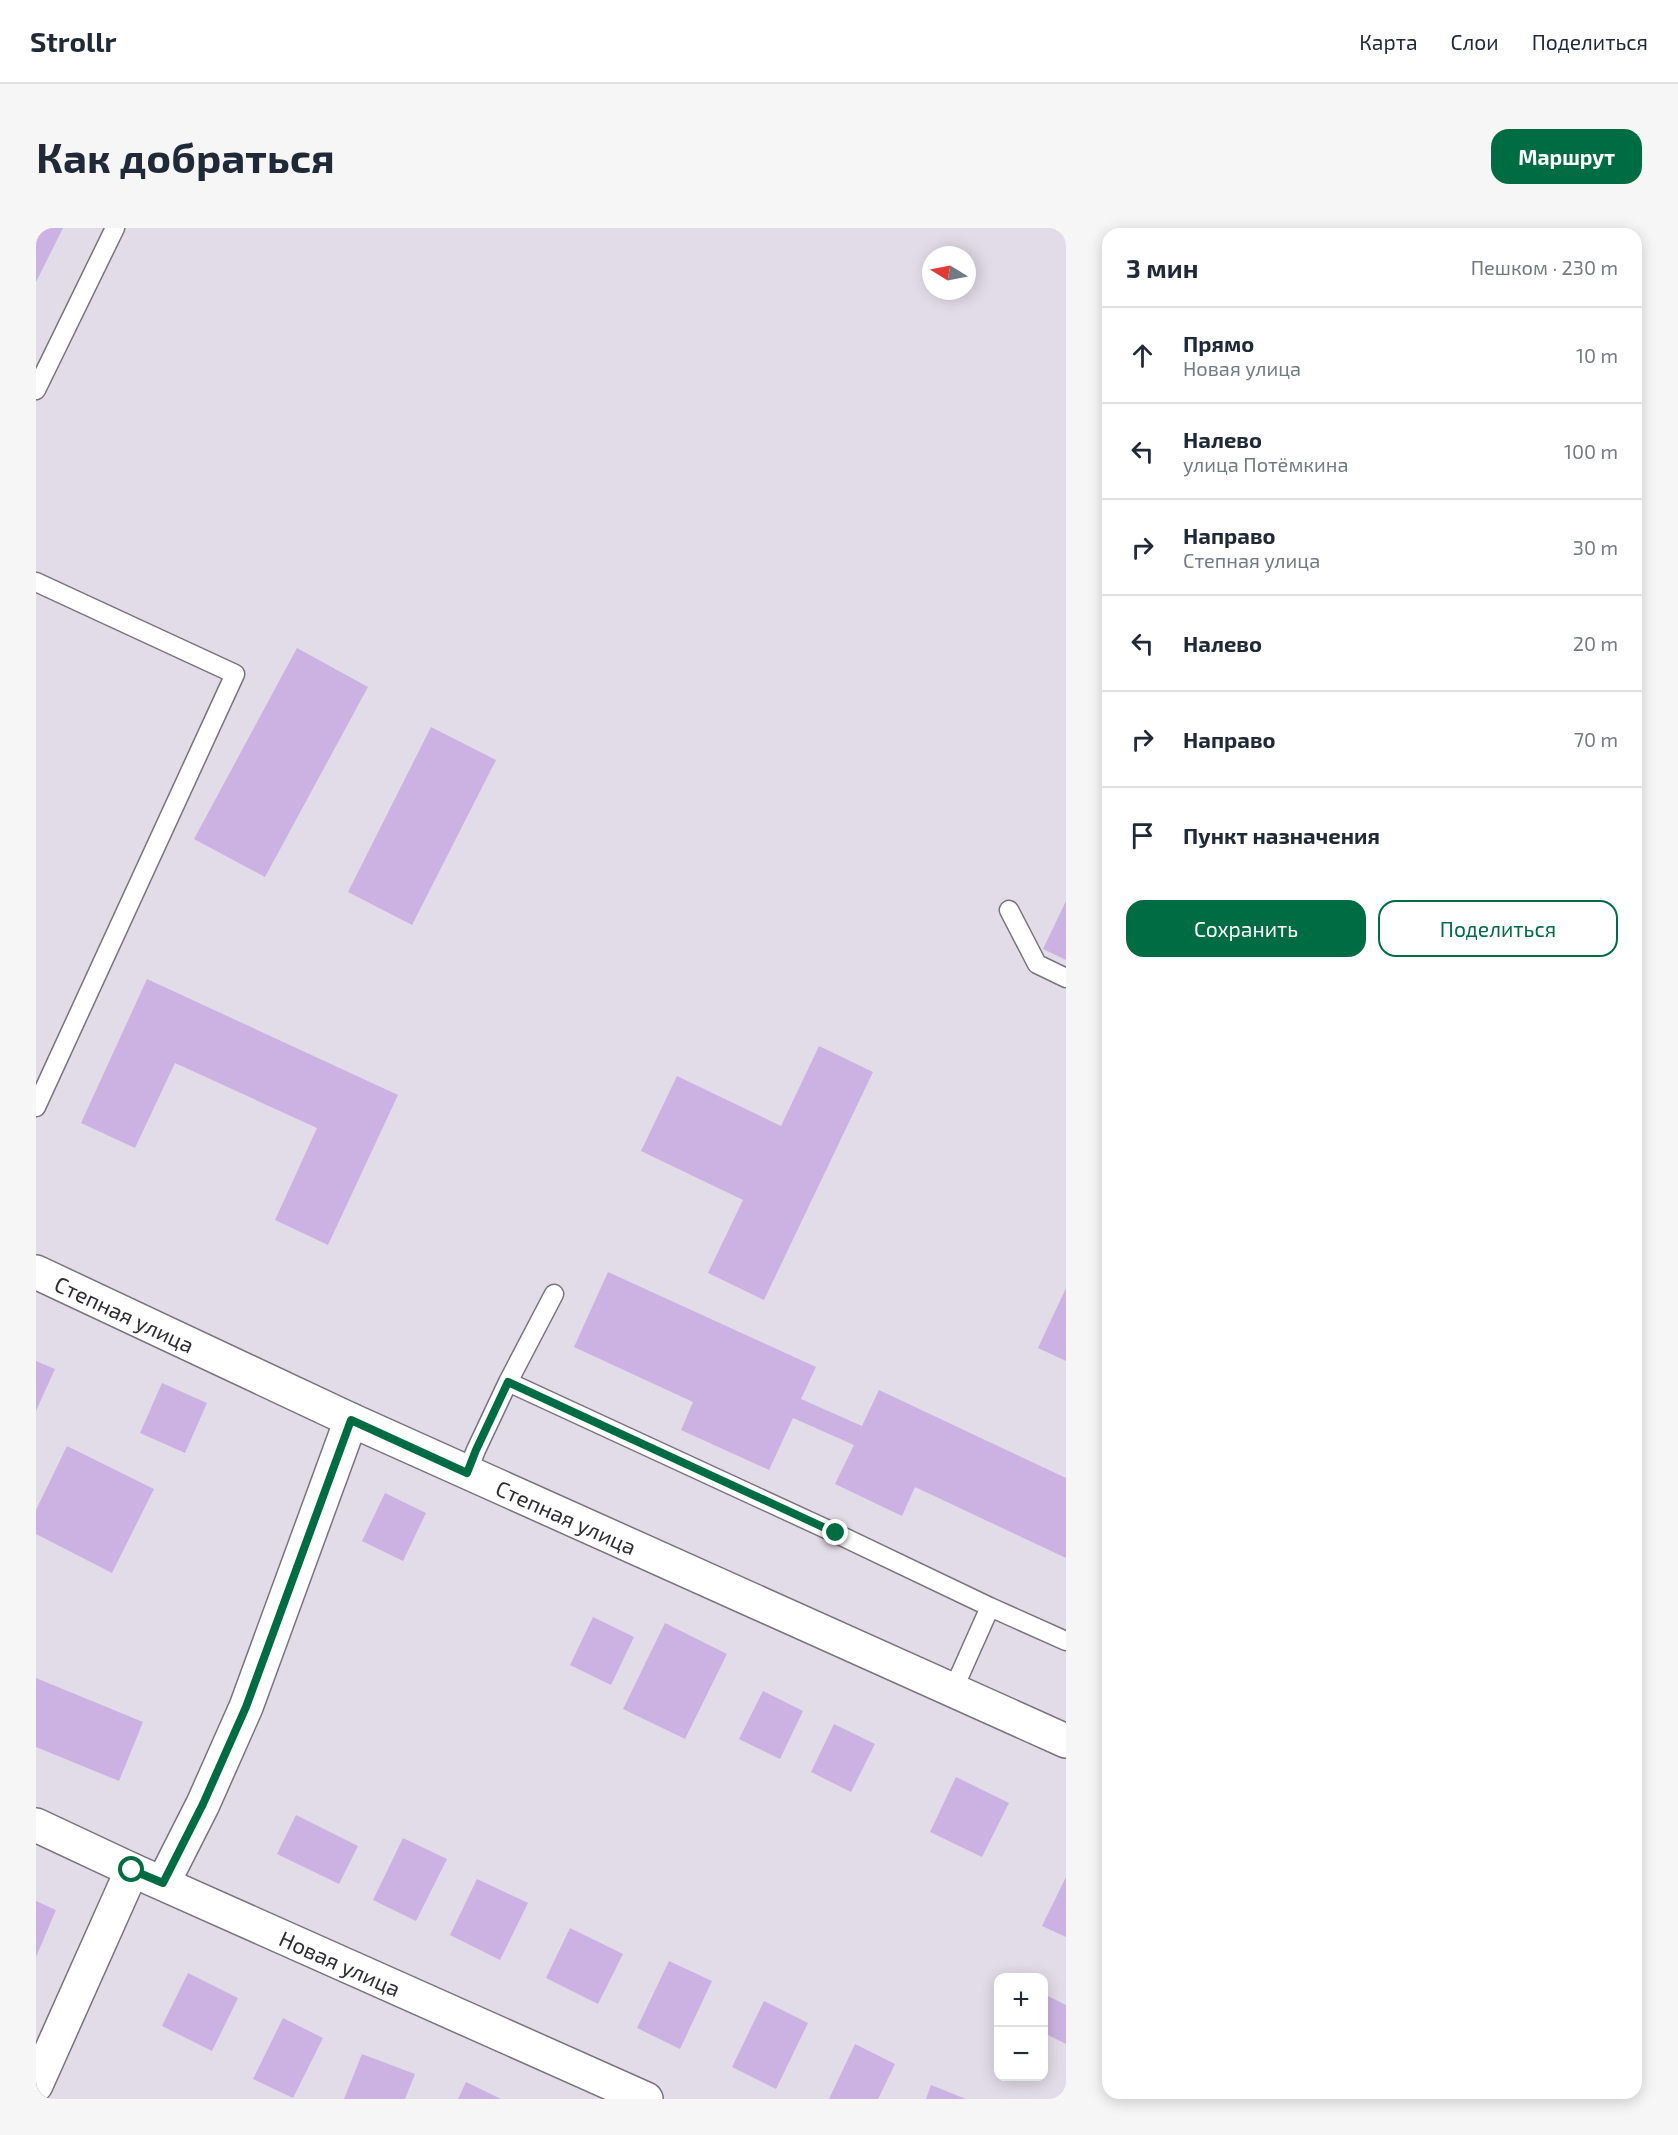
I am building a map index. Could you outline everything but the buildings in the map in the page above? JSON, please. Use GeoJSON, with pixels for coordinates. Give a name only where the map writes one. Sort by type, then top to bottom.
{"type":"FeatureCollection","features":[{"type":"Feature","properties":{"kind":"street","name":"Степная улица"},"geometry":{"type":"LineString","coordinates":[[36,1272],[467,1473],[1066,1741]]}},
{"type":"Feature","properties":{"kind":"street"},"geometry":{"type":"LineString","coordinates":[[163,1883],[203,1804],[246,1707],[351,1420]]}},
{"type":"Feature","properties":{"kind":"street","name":"Новая улица"},"geometry":{"type":"LineString","coordinates":[[36,1825],[605,2090],[646,2099]]}},
{"type":"Feature","properties":{"kind":"street"},"geometry":{"type":"LineString","coordinates":[[36,2085],[132,1870]]}},
{"type":"Feature","properties":{"kind":"lane"},"geometry":{"type":"LineString","coordinates":[[36,390],[116,228]]}},
{"type":"Feature","properties":{"kind":"lane"},"geometry":{"type":"LineString","coordinates":[[36,582],[235,674],[36,1107]]}},
{"type":"Feature","properties":{"kind":"lane"},"geometry":{"type":"LineString","coordinates":[[1009,910],[1037,964],[1066,978]]}},
{"type":"Feature","properties":{"kind":"lane"},"geometry":{"type":"LineString","coordinates":[[467,1473],[508,1382],[554,1294]]}},
{"type":"Feature","properties":{"kind":"lane"},"geometry":{"type":"LineString","coordinates":[[508,1382],[1066,1641]]}},
{"type":"Feature","properties":{"kind":"lane"},"geometry":{"type":"LineString","coordinates":[[953,1690],[990,1607]]}},
{"type":"Feature","properties":{"kind":"route"},"geometry":{"type":"LineString","coordinates":[[132,1870],[163,1883],[203,1804],[246,1707],[351,1420],[467,1473],[508,1382],[836,1533]]}}]}
